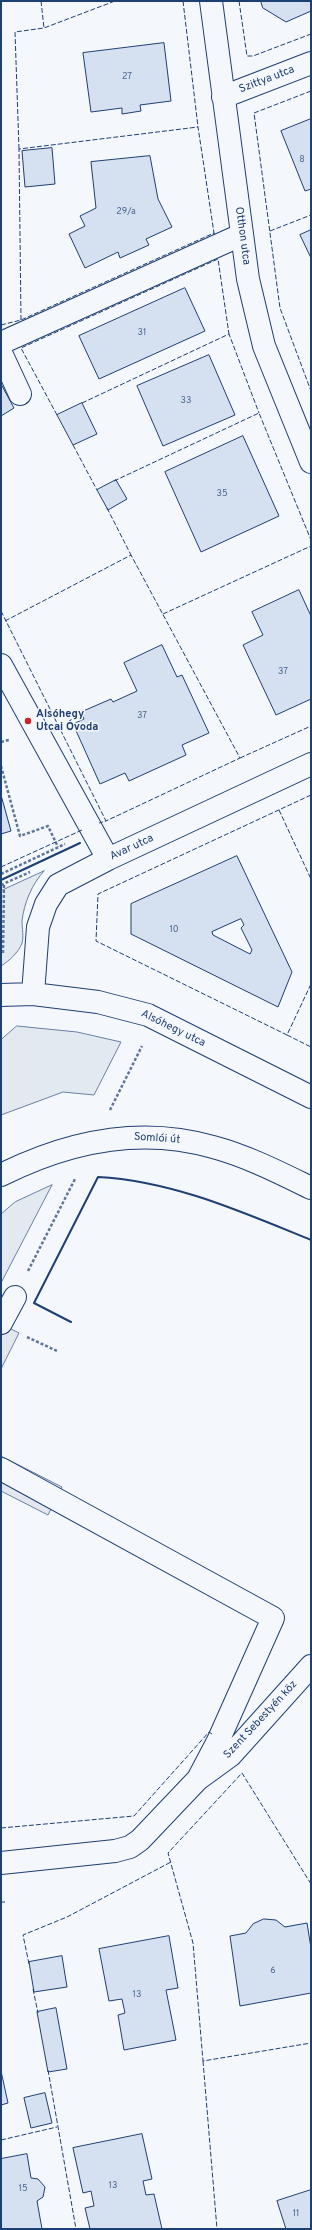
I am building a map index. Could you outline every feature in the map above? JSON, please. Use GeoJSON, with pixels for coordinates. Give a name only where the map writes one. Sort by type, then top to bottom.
{"type":"FeatureCollection","features":[{"type":"Feature","properties":{"kind":"street","name":"Otthon utca"},"geometry":{"type":"LineString","coordinates":[[211,1],[248,279],[264,346],[311,462]]}},
{"type":"Feature","properties":{"kind":"street","name":"Szittya utca"},"geometry":{"type":"LineString","coordinates":[[223,97],[311,63]]}},
{"type":"Feature","properties":{"kind":"street"},"geometry":{"type":"LineString","coordinates":[[1,343],[241,235]]}},
{"type":"Feature","properties":{"kind":"street"},"geometry":{"type":"LineString","coordinates":[[1,353],[20,394]]}},
{"type":"Feature","properties":{"kind":"street"},"geometry":{"type":"LineString","coordinates":[[1,665],[108,859]]}},
{"type":"Feature","properties":{"kind":"street","name":"Avar utca"},"geometry":{"type":"LineString","coordinates":[[33,994],[38,927],[46,904],[53,891],[66,879],[311,764]]}},
{"type":"Feature","properties":{"kind":"street","name":"Alsóhegy utca"},"geometry":{"type":"LineString","coordinates":[[3,1001],[33,994],[98,1002],[148,1015],[311,1097]]}},
{"type":"Feature","properties":{"kind":"street","name":"Somlói út"},"geometry":{"type":"LineString","coordinates":[[1,1175],[22,1164],[66,1148],[94,1142],[132,1137],[171,1138],[214,1147],[279,1172],[311,1188]]}},
{"type":"Feature","properties":{"kind":"street"},"geometry":{"type":"LineString","coordinates":[[1,1323],[15,1296]]}},
{"type":"Feature","properties":{"kind":"street"},"geometry":{"type":"LineString","coordinates":[[1,1469],[273,1618],[219,1739],[198,1779]]}},
{"type":"Feature","properties":{"kind":"street","name":"Szent Sebestyén köz"},"geometry":{"type":"LineString","coordinates":[[1,1863],[115,1851],[130,1847],[153,1828],[198,1779],[231,1754],[311,1666]]}},
{"type":"Feature","properties":{"kind":"path"},"geometry":{"type":"LineString","coordinates":[[1,766],[20,836],[48,826],[58,847]]}},
{"type":"Feature","properties":{"kind":"path"},"geometry":{"type":"LineString","coordinates":[[1,874],[67,843]]}},
{"type":"Feature","properties":{"kind":"path"},"geometry":{"type":"LineString","coordinates":[[3,953],[4,884]]}},
{"type":"Feature","properties":{"kind":"path"},"geometry":{"type":"LineString","coordinates":[[112,1105],[142,1046]]}},
{"type":"Feature","properties":{"kind":"path"},"geometry":{"type":"LineString","coordinates":[[30,1267],[48,1231]]}},
{"type":"Feature","properties":{"kind":"shaded area"},"geometry":{"type":"Polygon","coordinates":[[[44,871],[32,888],[23,914],[23,938],[21,946],[7,962],[1,966],[1,891],[44,871]]]}},
{"type":"Feature","properties":{"kind":"shaded area"},"geometry":{"type":"Polygon","coordinates":[[[17,1026],[77,1032],[121,1042],[94,1095],[63,1092],[1,1115],[1,1040],[17,1026]]]}},
{"type":"Feature","properties":{"kind":"shaded area"},"geometry":{"type":"Polygon","coordinates":[[[52,1185],[1,1283],[1,1214],[15,1202],[52,1185]]]}},
{"type":"Feature","properties":{"kind":"shaded area"},"geometry":{"type":"Polygon","coordinates":[[[1,1324],[19,1333],[1,1369],[1,1324]]]}},
{"type":"Feature","properties":{"kind":"shaded area"},"geometry":{"type":"Polygon","coordinates":[[[1,1456],[62,1487],[48,1515],[1,1491],[1,1456]]]}},
{"type":"Feature","properties":{"kind":"building"},"geometry":{"type":"Polygon","coordinates":[[[261,1],[311,1],[311,11],[286,22],[263,8],[261,1]]]}},
{"type":"Feature","properties":{"kind":"building"},"geometry":{"type":"Polygon","coordinates":[[[164,43],[171,101],[140,105],[141,111],[122,114],[122,108],[91,112],[83,53],[164,43]]]}},
{"type":"Feature","properties":{"kind":"building"},"geometry":{"type":"Polygon","coordinates":[[[311,119],[311,189],[305,191],[281,131],[311,119]]]}},
{"type":"Feature","properties":{"kind":"building"},"geometry":{"type":"Polygon","coordinates":[[[52,148],[55,184],[25,187],[22,151],[52,148]]]}},
{"type":"Feature","properties":{"kind":"building"},"geometry":{"type":"Polygon","coordinates":[[[150,156],[158,199],[172,227],[146,239],[149,245],[120,258],[118,252],[85,268],[69,234],[85,226],[80,216],[96,208],[91,162],[150,156]]]}},
{"type":"Feature","properties":{"kind":"building"},"geometry":{"type":"Polygon","coordinates":[[[311,230],[311,258],[300,235],[311,230]]]}},
{"type":"Feature","properties":{"kind":"building"},"geometry":{"type":"Polygon","coordinates":[[[185,288],[205,331],[99,379],[79,336],[185,288]]]}},
{"type":"Feature","properties":{"kind":"building"},"geometry":{"type":"Polygon","coordinates":[[[209,355],[235,415],[163,446],[137,386],[209,355]]]}},
{"type":"Feature","properties":{"kind":"building"},"geometry":{"type":"Polygon","coordinates":[[[1,384],[14,408],[1,416],[1,384]]]}},
{"type":"Feature","properties":{"kind":"building"},"geometry":{"type":"Polygon","coordinates":[[[82,403],[97,434],[73,445],[57,415],[82,403]]]}},
{"type":"Feature","properties":{"kind":"building"},"geometry":{"type":"Polygon","coordinates":[[[243,436],[279,516],[201,552],[165,472],[243,436]]]}},
{"type":"Feature","properties":{"kind":"building"},"geometry":{"type":"Polygon","coordinates":[[[116,480],[127,499],[108,510],[97,490],[116,480]]]}},
{"type":"Feature","properties":{"kind":"building"},"geometry":{"type":"Polygon","coordinates":[[[299,590],[311,616],[311,699],[276,715],[243,645],[263,635],[252,612],[299,590]]]}},
{"type":"Feature","properties":{"kind":"building"},"geometry":{"type":"Polygon","coordinates":[[[162,645],[177,677],[182,675],[209,733],[182,745],[186,755],[129,781],[125,773],[100,784],[73,724],[84,719],[81,712],[111,699],[113,702],[137,691],[124,663],[162,645]]]}},
{"type":"Feature","properties":{"kind":"building"},"geometry":{"type":"Polygon","coordinates":[[[1,795],[11,831],[1,834],[1,795]]]}},
{"type":"Feature","properties":{"kind":"building"},"geometry":{"type":"Polygon","coordinates":[[[237,856],[292,972],[278,1007],[131,934],[131,904],[237,856]],[[241,919],[212,932],[213,935],[250,954],[252,950],[241,928],[244,925],[241,919]]]}},
{"type":"Feature","properties":{"kind":"building"},"geometry":{"type":"Polygon","coordinates":[[[264,1919],[276,1920],[285,1927],[307,1923],[311,1948],[311,1993],[240,2006],[230,1936],[246,1933],[253,1924],[264,1919]]]}},
{"type":"Feature","properties":{"kind":"building"},"geometry":{"type":"Polygon","coordinates":[[[169,1936],[178,1988],[166,1990],[176,2040],[124,2050],[118,2015],[125,2013],[122,1999],[109,2001],[99,1949],[169,1936]]]}},
{"type":"Feature","properties":{"kind":"building"},"geometry":{"type":"Polygon","coordinates":[[[62,1956],[67,1987],[34,1992],[29,1962],[62,1956]]]}},
{"type":"Feature","properties":{"kind":"building"},"geometry":{"type":"Polygon","coordinates":[[[56,2008],[67,2069],[48,2072],[37,2012],[56,2008]]]}},
{"type":"Feature","properties":{"kind":"building"},"geometry":{"type":"Polygon","coordinates":[[[1,2071],[8,2103],[1,2105],[1,2071]]]}},
{"type":"Feature","properties":{"kind":"building"},"geometry":{"type":"Polygon","coordinates":[[[45,2093],[52,2123],[31,2128],[24,2098],[45,2093]]]}},
{"type":"Feature","properties":{"kind":"building"},"geometry":{"type":"Polygon","coordinates":[[[142,2134],[152,2179],[143,2181],[146,2195],[154,2194],[162,2229],[90,2229],[85,2208],[94,2206],[91,2191],[83,2193],[73,2148],[142,2134]]]}},
{"type":"Feature","properties":{"kind":"building"},"geometry":{"type":"Polygon","coordinates":[[[27,2154],[31,2178],[38,2179],[45,2187],[43,2197],[37,2201],[42,2229],[1,2229],[1,2159],[27,2154]]]}},
{"type":"Feature","properties":{"kind":"building"},"geometry":{"type":"Polygon","coordinates":[[[311,2190],[311,2229],[286,2229],[277,2201],[311,2190]]]}},
{"type":"Feature","properties":{"kind":"fence"},"geometry":{"type":"LineString","coordinates":[[41,1],[44,28]]}},
{"type":"Feature","properties":{"kind":"fence"},"geometry":{"type":"LineString","coordinates":[[19,149],[15,32],[44,28],[115,1]]}},
{"type":"Feature","properties":{"kind":"fence"},"geometry":{"type":"LineString","coordinates":[[183,1],[198,127]]}},
{"type":"Feature","properties":{"kind":"fence"},"geometry":{"type":"LineString","coordinates":[[239,1],[247,56],[253,56],[311,34]]}},
{"type":"Feature","properties":{"kind":"fence"},"geometry":{"type":"LineString","coordinates":[[311,91],[254,113],[280,308],[311,391]]}},
{"type":"Feature","properties":{"kind":"fence"},"geometry":{"type":"LineString","coordinates":[[21,320],[19,149],[198,127],[214,233]]}},
{"type":"Feature","properties":{"kind":"fence"},"geometry":{"type":"LineString","coordinates":[[270,231],[311,215]]}},
{"type":"Feature","properties":{"kind":"fence"},"geometry":{"type":"LineString","coordinates":[[1,325],[21,320],[214,233],[214,235]]}},
{"type":"Feature","properties":{"kind":"fence"},"geometry":{"type":"LineString","coordinates":[[57,415],[21,348],[218,259],[229,334]]}},
{"type":"Feature","properties":{"kind":"fence"},"geometry":{"type":"LineString","coordinates":[[82,403],[229,334],[259,413]]}},
{"type":"Feature","properties":{"kind":"fence"},"geometry":{"type":"LineString","coordinates":[[114,481],[259,413],[311,540]]}},
{"type":"Feature","properties":{"kind":"fence"},"geometry":{"type":"LineString","coordinates":[[73,445],[97,490]]}},
{"type":"Feature","properties":{"kind":"fence"},"geometry":{"type":"LineString","coordinates":[[107,508],[131,555]]}},
{"type":"Feature","properties":{"kind":"fence"},"geometry":{"type":"LineString","coordinates":[[163,614],[311,546]]}},
{"type":"Feature","properties":{"kind":"fence"},"geometry":{"type":"LineString","coordinates":[[5,621],[131,555],[240,758],[106,821]]}},
{"type":"Feature","properties":{"kind":"fence"},"geometry":{"type":"LineString","coordinates":[[1,611],[106,821],[99,823]]}},
{"type":"Feature","properties":{"kind":"fence"},"geometry":{"type":"LineString","coordinates":[[240,758],[311,726]]}},
{"type":"Feature","properties":{"kind":"fence"},"geometry":{"type":"LineString","coordinates":[[311,795],[98,894],[96,941],[287,1035],[311,984]]}},
{"type":"Feature","properties":{"kind":"fence"},"geometry":{"type":"LineString","coordinates":[[279,810],[311,879]]}},
{"type":"Feature","properties":{"kind":"fence"},"geometry":{"type":"LineString","coordinates":[[1,867],[82,830]]}},
{"type":"Feature","properties":{"kind":"fence"},"geometry":{"type":"LineString","coordinates":[[287,1035],[311,1047]]}},
{"type":"Feature","properties":{"kind":"fence"},"geometry":{"type":"LineString","coordinates":[[1,1828],[134,1816],[209,1732],[212,1734]]}},
{"type":"Feature","properties":{"kind":"fence"},"geometry":{"type":"LineString","coordinates":[[311,1884],[242,1773],[168,1853],[193,1943],[203,2061],[311,2043]]}},
{"type":"Feature","properties":{"kind":"fence"},"geometry":{"type":"LineString","coordinates":[[29,1964],[23,1935],[67,1917],[171,1862]]}},
{"type":"Feature","properties":{"kind":"fence"},"geometry":{"type":"LineString","coordinates":[[33,1989],[38,2013]]}},
{"type":"Feature","properties":{"kind":"fence"},"geometry":{"type":"LineString","coordinates":[[203,2061],[217,2229]]}},
{"type":"Feature","properties":{"kind":"fence"},"geometry":{"type":"LineString","coordinates":[[48,2070],[76,2229]]}},
{"type":"Feature","properties":{"kind":"fence"},"geometry":{"type":"LineString","coordinates":[[1,2140],[57,2127]]}},
{"type":"Feature","properties":{"kind":"wall"},"geometry":{"type":"LineString","coordinates":[[1,880],[80,843]]}},
{"type":"Feature","properties":{"kind":"wall"},"geometry":{"type":"LineString","coordinates":[[71,1322],[34,1303],[98,1177],[126,1180],[180,1191],[233,1209],[311,1240]]}},
{"type":"Feature","properties":{"kind":"place","name":"Alsóhegy Utcai Óvoda"},"geometry":{"type":"Point","coordinates":[28,721]}}]}
